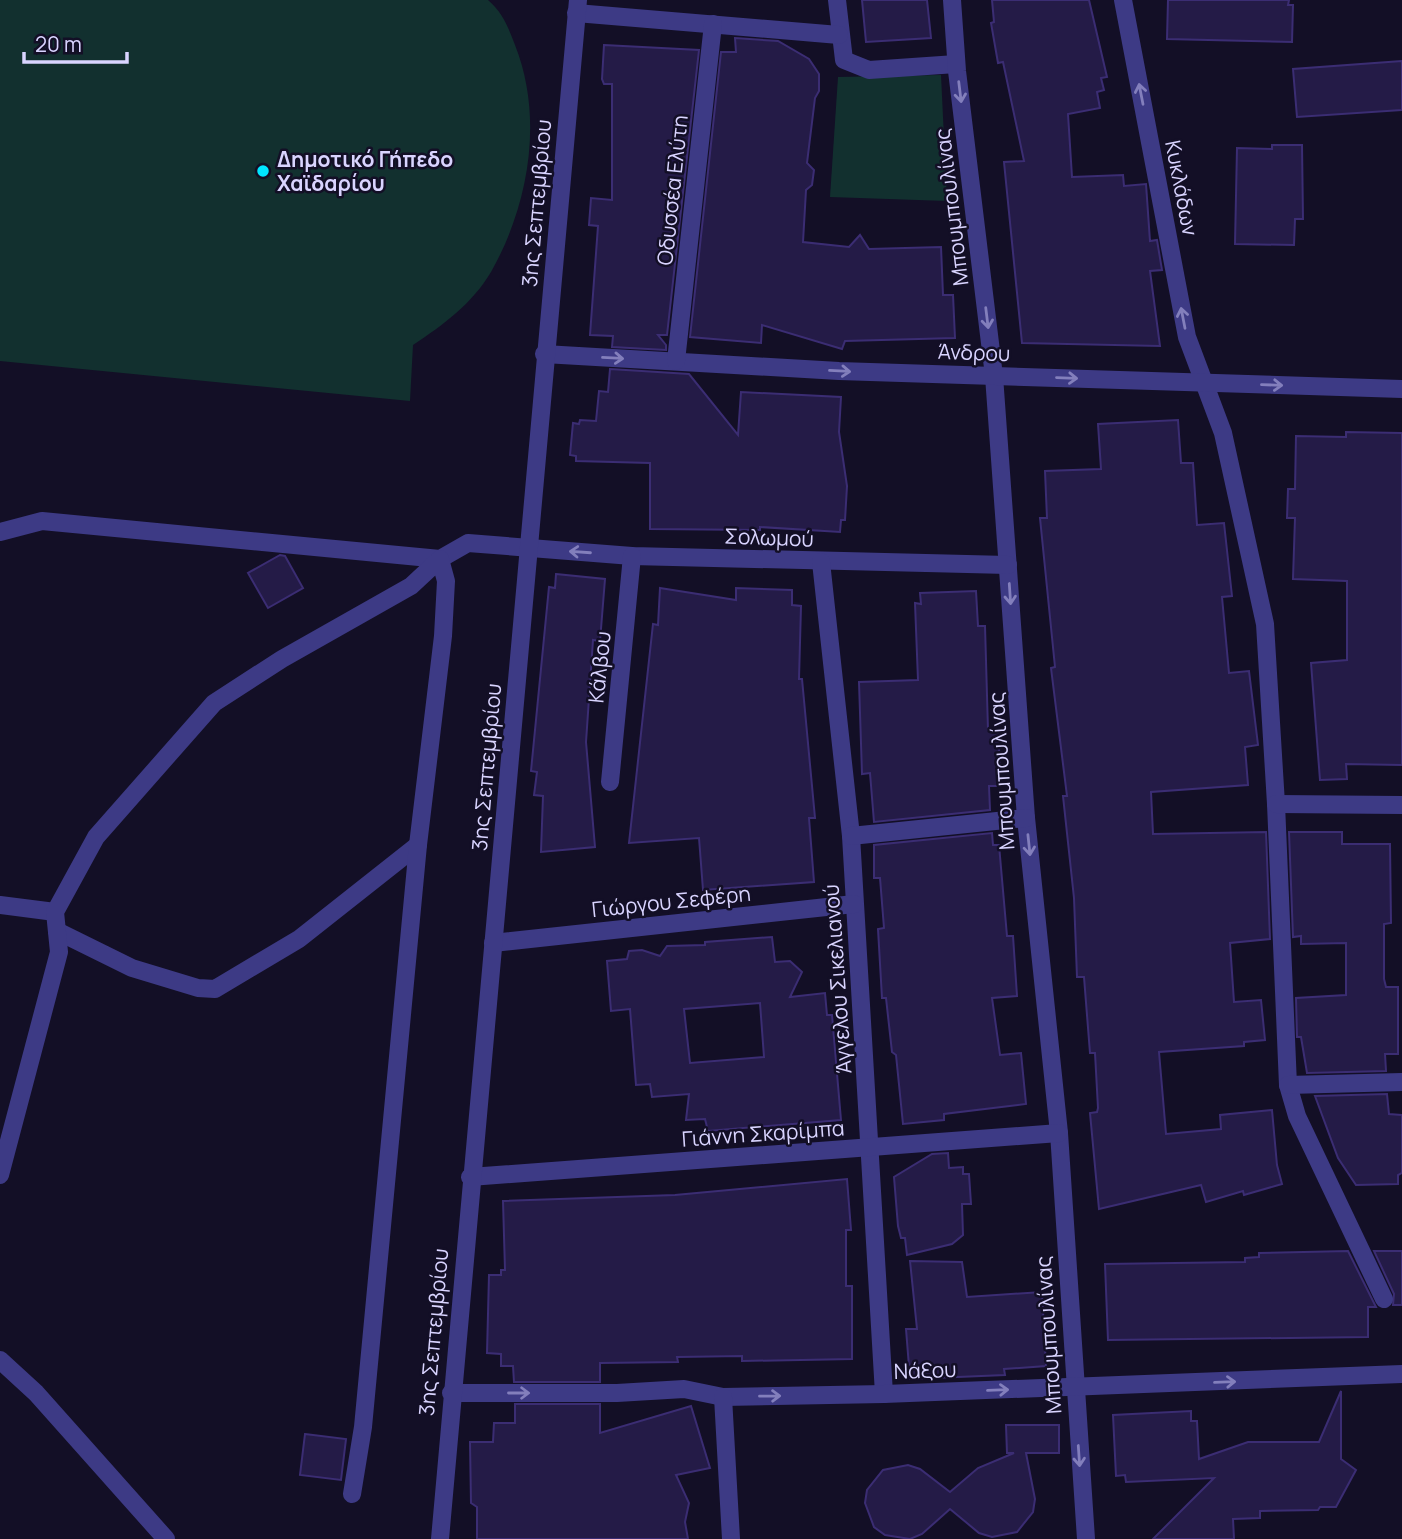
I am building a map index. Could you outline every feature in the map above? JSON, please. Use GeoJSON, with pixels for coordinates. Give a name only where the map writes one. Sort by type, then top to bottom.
{"type":"FeatureCollection","features":[{"type":"Feature","properties":{"kind":"street"},"geometry":{"type":"LineString","coordinates":[[837,0],[839,35],[845,60],[869,70],[957,64]]}},
{"type":"Feature","properties":{"kind":"street","name":"Μπουμπουλίνας"},"geometry":{"type":"LineString","coordinates":[[952,0],[957,64],[994,376],[1026,818],[1059,1133],[1086,1539]]}},
{"type":"Feature","properties":{"kind":"street","name":"Κυκλάδων"},"geometry":{"type":"LineString","coordinates":[[1123,0],[1186,337],[1223,433],[1265,624],[1288,1085],[1297,1116],[1384,1299]]}},
{"type":"Feature","properties":{"kind":"street"},"geometry":{"type":"LineString","coordinates":[[577,6],[713,24],[839,35]]}},
{"type":"Feature","properties":{"kind":"street","name":"3ης Σεπτεμβρίου"},"geometry":{"type":"LineString","coordinates":[[440,1539],[470,1177],[577,6]]}},
{"type":"Feature","properties":{"kind":"street","name":"Οδυσσέα Ελύτη"},"geometry":{"type":"LineString","coordinates":[[676,361],[713,24]]}},
{"type":"Feature","properties":{"kind":"street","name":"Άνδρου"},"geometry":{"type":"LineString","coordinates":[[544,354],[994,376],[1402,389]]}},
{"type":"Feature","properties":{"kind":"street"},"geometry":{"type":"LineString","coordinates":[[0,532],[42,521],[440,559],[446,581],[443,636],[418,845],[363,1427],[352,1494]]}},
{"type":"Feature","properties":{"kind":"street","name":"Σολωμού"},"geometry":{"type":"LineString","coordinates":[[55,912],[96,837],[214,703],[282,659],[411,586],[440,559],[468,543],[632,556],[1008,565]]}},
{"type":"Feature","properties":{"kind":"street","name":"Κάλβου"},"geometry":{"type":"LineString","coordinates":[[610,782],[632,556]]}},
{"type":"Feature","properties":{"kind":"street","name":"Άγγελου Σικελιανού"},"geometry":{"type":"LineString","coordinates":[[821,562],[851,836],[872,1148],[884,1394]]}},
{"type":"Feature","properties":{"kind":"street"},"geometry":{"type":"LineString","coordinates":[[1276,804],[1402,805]]}},
{"type":"Feature","properties":{"kind":"street"},"geometry":{"type":"LineString","coordinates":[[851,836],[1026,818]]}},
{"type":"Feature","properties":{"kind":"street"},"geometry":{"type":"LineString","coordinates":[[57,931],[132,968],[198,988],[215,989],[299,939],[418,845]]}},
{"type":"Feature","properties":{"kind":"street","name":"Γιώργου Σεφέρη"},"geometry":{"type":"LineString","coordinates":[[493,943],[854,904]]}},
{"type":"Feature","properties":{"kind":"street"},"geometry":{"type":"LineString","coordinates":[[0,1175],[59,952],[55,912],[2,908]]}},
{"type":"Feature","properties":{"kind":"street"},"geometry":{"type":"LineString","coordinates":[[1288,1085],[1402,1082]]}},
{"type":"Feature","properties":{"kind":"street","name":"Γιάννη Σκαρίμπα"},"geometry":{"type":"LineString","coordinates":[[470,1177],[1059,1133]]}},
{"type":"Feature","properties":{"kind":"street"},"geometry":{"type":"LineString","coordinates":[[0,1360],[36,1393],[166,1539]]}},
{"type":"Feature","properties":{"kind":"street","name":"Νάξου"},"geometry":{"type":"LineString","coordinates":[[451,1393],[617,1393],[684,1389],[723,1397],[884,1394],[1402,1374]]}},
{"type":"Feature","properties":{"kind":"street"},"geometry":{"type":"LineString","coordinates":[[723,1397],[731,1539]]}},
{"type":"Feature","properties":{"kind":"green space","name":"Δημοτικό Γήπεδο Χαϊδαρίου"},"geometry":{"type":"Polygon","coordinates":[[[0,0],[488,0],[504,21],[524,73],[530,131],[523,190],[504,246],[483,284],[456,313],[413,345],[410,401],[0,361],[0,0]]]}},
{"type":"Feature","properties":{"kind":"green space"},"geometry":{"type":"Polygon","coordinates":[[[941,75],[947,201],[830,197],[838,77],[941,75]]]}},
{"type":"Feature","properties":{"kind":"building"},"geometry":{"type":"Polygon","coordinates":[[[862,0],[927,0],[931,38],[866,42],[862,0]]]}},
{"type":"Feature","properties":{"kind":"building"},"geometry":{"type":"Polygon","coordinates":[[[992,0],[1089,0],[1107,77],[1101,78],[1104,90],[1097,92],[1100,108],[1068,114],[1072,177],[1123,175],[1124,186],[1146,184],[1150,241],[1157,240],[1162,270],[1150,271],[1160,346],[1022,343],[1004,162],[1024,161],[1003,62],[998,63],[991,23],[994,22],[992,0]]]}},
{"type":"Feature","properties":{"kind":"building"},"geometry":{"type":"Polygon","coordinates":[[[1168,0],[1289,0],[1288,5],[1293,5],[1292,42],[1167,39],[1168,0]]]}},
{"type":"Feature","properties":{"kind":"building"},"geometry":{"type":"Polygon","coordinates":[[[735,38],[778,41],[809,59],[819,74],[819,91],[815,98],[807,163],[814,170],[812,185],[806,190],[803,242],[849,247],[860,235],[869,249],[941,247],[943,295],[953,295],[955,338],[845,341],[842,349],[762,325],[761,343],[690,337],[721,52],[736,52],[735,38]]]}},
{"type":"Feature","properties":{"kind":"building"},"geometry":{"type":"Polygon","coordinates":[[[604,45],[699,50],[667,335],[658,335],[666,345],[666,350],[612,347],[613,336],[590,335],[598,226],[589,225],[591,198],[612,200],[612,84],[604,84],[602,79],[604,45]]]}},
{"type":"Feature","properties":{"kind":"building"},"geometry":{"type":"Polygon","coordinates":[[[1402,61],[1402,110],[1297,117],[1293,69],[1402,61]]]}},
{"type":"Feature","properties":{"kind":"building"},"geometry":{"type":"Polygon","coordinates":[[[1272,145],[1302,145],[1303,219],[1295,219],[1294,245],[1235,244],[1237,148],[1272,149],[1272,145]]]}},
{"type":"Feature","properties":{"kind":"building"},"geometry":{"type":"Polygon","coordinates":[[[610,369],[689,374],[738,435],[741,392],[841,397],[839,432],[847,486],[845,520],[841,520],[840,532],[760,527],[760,530],[650,529],[650,463],[576,461],[576,456],[570,455],[573,423],[579,424],[580,420],[596,421],[599,391],[608,392],[610,369]]]}},
{"type":"Feature","properties":{"kind":"building"},"geometry":{"type":"Polygon","coordinates":[[[1178,420],[1181,463],[1193,463],[1197,525],[1224,523],[1232,596],[1222,597],[1229,673],[1249,671],[1258,745],[1245,747],[1248,785],[1151,792],[1153,834],[1266,832],[1270,939],[1230,943],[1234,1002],[1261,1000],[1265,1040],[1244,1042],[1244,1046],[1159,1052],[1166,1134],[1221,1129],[1220,1115],[1272,1110],[1277,1165],[1282,1184],[1244,1195],[1243,1191],[1206,1202],[1201,1185],[1099,1209],[1090,1113],[1097,1112],[1098,1108],[1095,1053],[1090,1053],[1084,977],[1077,977],[1074,898],[1063,796],[1067,796],[1051,668],[1055,667],[1040,518],[1047,518],[1045,471],[1101,469],[1098,424],[1178,420]]]}},
{"type":"Feature","properties":{"kind":"building"},"geometry":{"type":"Polygon","coordinates":[[[1346,432],[1402,433],[1402,765],[1346,764],[1347,779],[1320,780],[1311,663],[1347,660],[1347,581],[1293,579],[1295,518],[1287,518],[1288,489],[1295,489],[1296,436],[1346,437],[1346,432]]]}},
{"type":"Feature","properties":{"kind":"building"},"geometry":{"type":"Polygon","coordinates":[[[280,555],[285,556],[303,588],[268,608],[248,573],[280,555]]]}},
{"type":"Feature","properties":{"kind":"building"},"geometry":{"type":"Polygon","coordinates":[[[556,574],[605,579],[600,641],[593,640],[586,742],[595,847],[541,852],[543,796],[534,795],[537,772],[531,771],[549,587],[555,588],[556,574]]]}},
{"type":"Feature","properties":{"kind":"building"},"geometry":{"type":"Polygon","coordinates":[[[660,588],[736,600],[736,588],[792,590],[792,605],[801,606],[799,679],[802,679],[815,818],[809,818],[814,882],[703,890],[699,838],[629,843],[653,624],[658,625],[660,588]]]}},
{"type":"Feature","properties":{"kind":"building"},"geometry":{"type":"Polygon","coordinates":[[[976,591],[978,626],[985,626],[988,730],[998,729],[1001,786],[989,786],[990,810],[874,822],[870,773],[862,774],[859,682],[918,680],[915,603],[921,604],[920,593],[976,591]]]}},
{"type":"Feature","properties":{"kind":"building"},"geometry":{"type":"Polygon","coordinates":[[[1289,832],[1342,832],[1342,844],[1390,844],[1391,923],[1384,924],[1384,979],[1386,987],[1398,987],[1398,1054],[1385,1054],[1386,1071],[1307,1073],[1301,1037],[1297,1037],[1296,998],[1346,995],[1346,943],[1301,944],[1301,936],[1293,937],[1289,832]]]}},
{"type":"Feature","properties":{"kind":"building"},"geometry":{"type":"Polygon","coordinates":[[[992,833],[993,845],[999,845],[1007,936],[1013,936],[1017,996],[992,998],[1000,1055],[1021,1053],[1026,1104],[944,1114],[944,1120],[903,1124],[896,1055],[892,1052],[886,998],[882,998],[878,929],[884,928],[880,878],[874,878],[874,845],[992,833]]]}},
{"type":"Feature","properties":{"kind":"building"},"geometry":{"type":"Polygon","coordinates":[[[772,937],[775,962],[790,961],[802,972],[790,997],[825,993],[827,1015],[832,1015],[841,1120],[708,1131],[705,1119],[686,1120],[689,1094],[652,1097],[650,1084],[636,1085],[630,1009],[611,1011],[607,961],[627,959],[629,951],[642,950],[660,956],[667,946],[705,945],[705,942],[772,937]],[[760,1003],[684,1009],[690,1063],[764,1057],[760,1003]]]}},
{"type":"Feature","properties":{"kind":"building"},"geometry":{"type":"Polygon","coordinates":[[[1387,1094],[1389,1114],[1402,1115],[1402,1173],[1398,1175],[1398,1184],[1356,1185],[1338,1158],[1315,1096],[1387,1094]]]}},
{"type":"Feature","properties":{"kind":"building"},"geometry":{"type":"Polygon","coordinates":[[[948,1153],[949,1168],[963,1167],[963,1174],[969,1174],[971,1204],[962,1204],[963,1235],[952,1244],[907,1255],[905,1238],[901,1238],[898,1226],[894,1177],[932,1154],[948,1153]]]}},
{"type":"Feature","properties":{"kind":"building"},"geometry":{"type":"Polygon","coordinates":[[[847,1179],[851,1230],[846,1230],[846,1286],[852,1286],[852,1359],[742,1361],[742,1356],[677,1357],[678,1362],[600,1363],[600,1382],[514,1382],[513,1366],[501,1366],[501,1354],[487,1353],[489,1275],[501,1275],[501,1270],[505,1270],[503,1201],[675,1195],[847,1179]]]}},
{"type":"Feature","properties":{"kind":"building"},"geometry":{"type":"Polygon","coordinates":[[[1348,1251],[1376,1307],[1368,1307],[1368,1337],[1108,1340],[1105,1264],[1245,1262],[1245,1258],[1259,1257],[1259,1253],[1348,1251]]]}},
{"type":"Feature","properties":{"kind":"building"},"geometry":{"type":"Polygon","coordinates":[[[1374,1251],[1402,1251],[1402,1305],[1393,1305],[1394,1294],[1374,1251]]]}},
{"type":"Feature","properties":{"kind":"building"},"geometry":{"type":"Polygon","coordinates":[[[910,1261],[962,1262],[967,1297],[1042,1292],[1046,1366],[1004,1369],[1005,1375],[910,1379],[906,1329],[917,1329],[910,1261]]]}},
{"type":"Feature","properties":{"kind":"building"},"geometry":{"type":"Polygon","coordinates":[[[1341,1391],[1341,1459],[1356,1470],[1336,1507],[1260,1511],[1260,1518],[1233,1519],[1234,1539],[1153,1539],[1214,1478],[1126,1482],[1125,1475],[1116,1476],[1113,1415],[1191,1411],[1191,1421],[1197,1421],[1199,1459],[1248,1442],[1319,1442],[1341,1391]]]}},
{"type":"Feature","properties":{"kind":"building"},"geometry":{"type":"Polygon","coordinates":[[[515,1404],[600,1404],[600,1433],[691,1406],[710,1468],[676,1475],[689,1503],[685,1522],[688,1539],[477,1539],[477,1507],[471,1503],[470,1442],[493,1442],[494,1423],[515,1423],[515,1404]]]}},
{"type":"Feature","properties":{"kind":"building"},"geometry":{"type":"Polygon","coordinates":[[[1006,1425],[1059,1425],[1059,1453],[1026,1453],[1035,1499],[1033,1512],[1017,1532],[992,1537],[979,1533],[950,1509],[922,1534],[910,1539],[885,1535],[874,1527],[865,1503],[867,1490],[883,1470],[908,1465],[920,1469],[950,1492],[978,1468],[1014,1453],[1007,1453],[1006,1425]]]}},
{"type":"Feature","properties":{"kind":"building"},"geometry":{"type":"Polygon","coordinates":[[[305,1434],[346,1439],[341,1480],[300,1475],[305,1434]]]}},
{"type":"Feature","properties":{"kind":"place","name":"Δημοτικό Γήπεδο Χαϊδαρίου"},"geometry":{"type":"Point","coordinates":[263,171]}}]}
